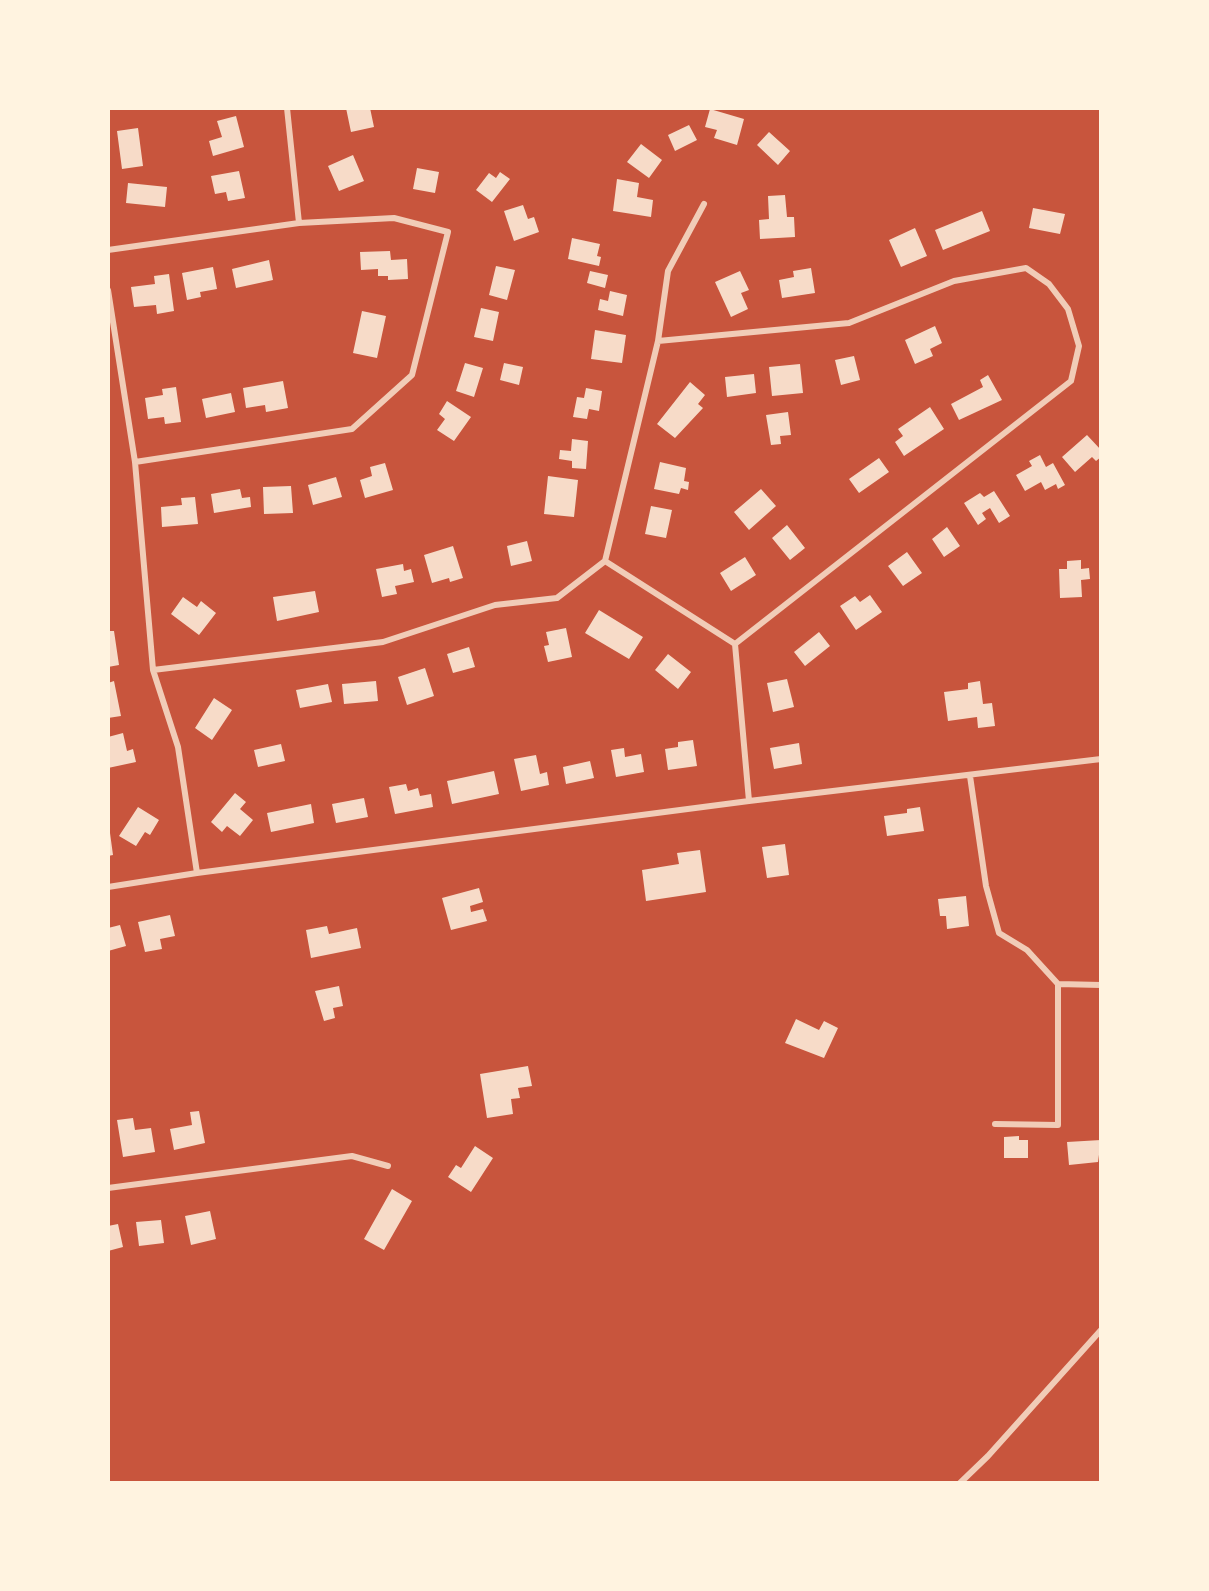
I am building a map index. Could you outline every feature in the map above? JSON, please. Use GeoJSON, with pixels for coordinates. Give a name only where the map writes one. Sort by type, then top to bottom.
{"type":"FeatureCollection","features":[{"type":"Feature","properties":{"kind":"street"},"geometry":{"type":"LineString","coordinates":[[286,108],[299,223]]}},
{"type":"Feature","properties":{"kind":"street"},"geometry":{"type":"LineString","coordinates":[[153,670],[383,642],[495,605],[557,598],[605,561],[658,341],[668,271],[704,204]]}},
{"type":"Feature","properties":{"kind":"street"},"geometry":{"type":"LineString","coordinates":[[108,250],[299,223],[394,218],[448,232],[412,375],[352,429],[135,462]]}},
{"type":"Feature","properties":{"kind":"street"},"geometry":{"type":"LineString","coordinates":[[658,341],[849,323],[954,281],[1026,268],[1049,284],[1068,309],[1079,346],[1071,381],[735,644]]}},
{"type":"Feature","properties":{"kind":"street"},"geometry":{"type":"LineString","coordinates":[[108,290],[135,462],[153,670],[178,747],[197,873]]}},
{"type":"Feature","properties":{"kind":"street"},"geometry":{"type":"LineString","coordinates":[[605,561],[735,644]]}},
{"type":"Feature","properties":{"kind":"street"},"geometry":{"type":"LineString","coordinates":[[735,644],[749,801]]}},
{"type":"Feature","properties":{"kind":"street"},"geometry":{"type":"LineString","coordinates":[[108,887],[197,873],[749,801],[1101,759]]}},
{"type":"Feature","properties":{"kind":"street"},"geometry":{"type":"LineString","coordinates":[[970,776],[986,886],[999,933],[1027,950],[1058,984],[1059,1125],[995,1124]]}},
{"type":"Feature","properties":{"kind":"street"},"geometry":{"type":"LineString","coordinates":[[1058,984],[1101,985]]}},
{"type":"Feature","properties":{"kind":"street"},"geometry":{"type":"LineString","coordinates":[[108,1188],[352,1156],[388,1166]]}},
{"type":"Feature","properties":{"kind":"street"},"geometry":{"type":"LineString","coordinates":[[960,1483],[988,1456],[1101,1330]]}},
{"type":"Feature","properties":{"kind":"building"},"geometry":{"type":"Polygon","coordinates":[[[346,108],[370,108],[374,127],[351,132],[346,108]]]}},
{"type":"Feature","properties":{"kind":"building"},"geometry":{"type":"Polygon","coordinates":[[[710,109],[744,119],[737,145],[714,138],[717,130],[705,127],[710,109]]]}},
{"type":"Feature","properties":{"kind":"building"},"geometry":{"type":"Polygon","coordinates":[[[236,116],[244,147],[213,156],[209,141],[222,137],[217,121],[236,116]]]}},
{"type":"Feature","properties":{"kind":"building"},"geometry":{"type":"Polygon","coordinates":[[[689,125],[697,140],[675,151],[668,135],[689,125]]]}},
{"type":"Feature","properties":{"kind":"building"},"geometry":{"type":"Polygon","coordinates":[[[138,128],[143,166],[122,169],[117,131],[138,128]]]}},
{"type":"Feature","properties":{"kind":"building"},"geometry":{"type":"Polygon","coordinates":[[[769,132],[790,151],[778,165],[757,145],[769,132]]]}},
{"type":"Feature","properties":{"kind":"building"},"geometry":{"type":"Polygon","coordinates":[[[641,144],[662,160],[649,178],[627,162],[641,144]]]}},
{"type":"Feature","properties":{"kind":"building"},"geometry":{"type":"Polygon","coordinates":[[[353,155],[364,181],[339,191],[328,166],[353,155]]]}},
{"type":"Feature","properties":{"kind":"building"},"geometry":{"type":"Polygon","coordinates":[[[417,168],[439,172],[435,193],[413,189],[417,168]]]}},
{"type":"Feature","properties":{"kind":"building"},"geometry":{"type":"Polygon","coordinates":[[[239,171],[245,198],[228,201],[226,192],[215,194],[211,176],[239,171]]]}},
{"type":"Feature","properties":{"kind":"building"},"geometry":{"type":"Polygon","coordinates":[[[500,172],[510,179],[492,202],[476,190],[489,173],[496,178],[500,172]]]}},
{"type":"Feature","properties":{"kind":"building"},"geometry":{"type":"Polygon","coordinates":[[[617,179],[639,183],[637,197],[653,200],[651,217],[613,211],[617,179]]]}},
{"type":"Feature","properties":{"kind":"building"},"geometry":{"type":"Polygon","coordinates":[[[128,183],[167,187],[165,207],[126,203],[128,183]]]}},
{"type":"Feature","properties":{"kind":"building"},"geometry":{"type":"Polygon","coordinates":[[[785,195],[787,217],[794,217],[795,237],[760,239],[759,220],[769,219],[768,196],[785,195]]]}},
{"type":"Feature","properties":{"kind":"building"},"geometry":{"type":"Polygon","coordinates":[[[523,205],[528,219],[534,217],[539,232],[514,241],[504,211],[523,205]]]}},
{"type":"Feature","properties":{"kind":"building"},"geometry":{"type":"Polygon","coordinates":[[[1033,208],[1065,214],[1060,234],[1029,228],[1033,208]]]}},
{"type":"Feature","properties":{"kind":"building"},"geometry":{"type":"Polygon","coordinates":[[[982,211],[990,231],[943,250],[935,230],[982,211]]]}},
{"type":"Feature","properties":{"kind":"building"},"geometry":{"type":"Polygon","coordinates":[[[915,228],[927,256],[901,267],[889,240],[915,228]]]}},
{"type":"Feature","properties":{"kind":"building"},"geometry":{"type":"Polygon","coordinates":[[[572,238],[600,244],[597,256],[601,257],[599,266],[568,259],[572,238]]]}},
{"type":"Feature","properties":{"kind":"building"},"geometry":{"type":"Polygon","coordinates":[[[390,251],[391,260],[407,259],[408,279],[388,280],[388,276],[378,276],[378,269],[361,270],[360,252],[390,251]]]}},
{"type":"Feature","properties":{"kind":"building"},"geometry":{"type":"Polygon","coordinates":[[[269,260],[273,280],[236,288],[232,269],[269,260]]]}},
{"type":"Feature","properties":{"kind":"building"},"geometry":{"type":"Polygon","coordinates":[[[496,266],[515,270],[507,300],[489,295],[496,266]]]}},
{"type":"Feature","properties":{"kind":"building"},"geometry":{"type":"Polygon","coordinates":[[[213,267],[217,289],[200,292],[201,297],[187,300],[182,273],[213,267]]]}},
{"type":"Feature","properties":{"kind":"building"},"geometry":{"type":"Polygon","coordinates":[[[811,268],[815,293],[782,298],[779,280],[794,277],[793,271],[811,268]]]}},
{"type":"Feature","properties":{"kind":"building"},"geometry":{"type":"Polygon","coordinates":[[[590,271],[608,275],[605,288],[587,283],[590,271]]]}},
{"type":"Feature","properties":{"kind":"building"},"geometry":{"type":"Polygon","coordinates":[[[740,271],[749,290],[741,293],[748,309],[731,317],[715,282],[740,271]]]}},
{"type":"Feature","properties":{"kind":"building"},"geometry":{"type":"Polygon","coordinates":[[[169,274],[174,311],[157,314],[156,305],[134,307],[131,287],[155,284],[154,276],[169,274]]]}},
{"type":"Feature","properties":{"kind":"building"},"geometry":{"type":"Polygon","coordinates":[[[610,291],[627,295],[623,316],[598,310],[600,299],[608,301],[610,291]]]}},
{"type":"Feature","properties":{"kind":"building"},"geometry":{"type":"Polygon","coordinates":[[[481,308],[499,312],[493,341],[474,337],[481,308]]]}},
{"type":"Feature","properties":{"kind":"building"},"geometry":{"type":"Polygon","coordinates":[[[362,311],[386,316],[377,358],[353,353],[362,311]]]}},
{"type":"Feature","properties":{"kind":"building"},"geometry":{"type":"Polygon","coordinates":[[[935,326],[942,343],[930,349],[933,356],[915,364],[905,340],[935,326]]]}},
{"type":"Feature","properties":{"kind":"building"},"geometry":{"type":"Polygon","coordinates":[[[595,330],[626,335],[622,363],[591,359],[595,330]]]}},
{"type":"Feature","properties":{"kind":"building"},"geometry":{"type":"Polygon","coordinates":[[[854,356],[860,380],[841,385],[835,360],[854,356]]]}},
{"type":"Feature","properties":{"kind":"building"},"geometry":{"type":"Polygon","coordinates":[[[465,363],[483,368],[474,397],[456,391],[465,363]]]}},
{"type":"Feature","properties":{"kind":"building"},"geometry":{"type":"Polygon","coordinates":[[[504,363],[523,367],[519,385],[500,380],[504,363]]]}},
{"type":"Feature","properties":{"kind":"building"},"geometry":{"type":"Polygon","coordinates":[[[800,364],[803,393],[772,396],[769,367],[800,364]]]}},
{"type":"Feature","properties":{"kind":"building"},"geometry":{"type":"Polygon","coordinates":[[[754,374],[756,393],[727,397],[725,377],[754,374]]]}},
{"type":"Feature","properties":{"kind":"building"},"geometry":{"type":"Polygon","coordinates":[[[988,375],[1002,400],[959,420],[951,404],[983,387],[980,380],[988,375]]]}},
{"type":"Feature","properties":{"kind":"building"},"geometry":{"type":"Polygon","coordinates":[[[283,381],[288,408],[266,412],[265,405],[246,408],[243,388],[283,381]]]}},
{"type":"Feature","properties":{"kind":"building"},"geometry":{"type":"Polygon","coordinates":[[[690,382],[705,395],[698,404],[703,408],[675,438],[657,424],[690,382]]]}},
{"type":"Feature","properties":{"kind":"building"},"geometry":{"type":"Polygon","coordinates":[[[176,387],[181,422],[165,424],[164,417],[148,419],[145,398],[163,395],[162,389],[176,387]]]}},
{"type":"Feature","properties":{"kind":"building"},"geometry":{"type":"Polygon","coordinates":[[[586,388],[602,391],[599,411],[589,409],[587,419],[573,417],[577,397],[584,398],[586,388]]]}},
{"type":"Feature","properties":{"kind":"building"},"geometry":{"type":"Polygon","coordinates":[[[231,393],[235,412],[206,418],[202,399],[231,393]]]}},
{"type":"Feature","properties":{"kind":"building"},"geometry":{"type":"Polygon","coordinates":[[[447,401],[471,417],[454,441],[437,430],[445,419],[439,414],[447,401]]]}},
{"type":"Feature","properties":{"kind":"building"},"geometry":{"type":"Polygon","coordinates":[[[930,407],[944,429],[904,456],[895,442],[903,436],[898,429],[930,407]]]}},
{"type":"Feature","properties":{"kind":"building"},"geometry":{"type":"Polygon","coordinates":[[[788,412],[791,435],[780,436],[781,444],[771,445],[766,415],[788,412]]]}},
{"type":"Feature","properties":{"kind":"building"},"geometry":{"type":"Polygon","coordinates":[[[1087,435],[1101,450],[1101,457],[1096,461],[1092,457],[1075,472],[1062,457],[1087,435]]]}},
{"type":"Feature","properties":{"kind":"building"},"geometry":{"type":"Polygon","coordinates":[[[572,439],[588,441],[586,469],[572,468],[572,461],[559,459],[560,450],[571,451],[572,439]]]}},
{"type":"Feature","properties":{"kind":"building"},"geometry":{"type":"Polygon","coordinates":[[[1040,455],[1046,467],[1053,463],[1065,485],[1058,489],[1056,484],[1045,490],[1041,482],[1025,491],[1016,475],[1032,466],[1029,461],[1040,455]]]}},
{"type":"Feature","properties":{"kind":"building"},"geometry":{"type":"Polygon","coordinates":[[[879,458],[889,472],[859,493],[849,479],[879,458]]]}},
{"type":"Feature","properties":{"kind":"building"},"geometry":{"type":"Polygon","coordinates":[[[660,462],[686,468],[684,481],[689,482],[688,490],[681,488],[679,494],[654,489],[660,462]]]}},
{"type":"Feature","properties":{"kind":"building"},"geometry":{"type":"Polygon","coordinates":[[[385,463],[393,490],[365,498],[360,480],[372,476],[370,467],[385,463]]]}},
{"type":"Feature","properties":{"kind":"building"},"geometry":{"type":"Polygon","coordinates":[[[548,476],[578,480],[574,517],[544,514],[548,476]]]}},
{"type":"Feature","properties":{"kind":"building"},"geometry":{"type":"Polygon","coordinates":[[[336,477],[342,497],[313,505],[308,485],[336,477]]]}},
{"type":"Feature","properties":{"kind":"building"},"geometry":{"type":"Polygon","coordinates":[[[291,486],[293,513],[264,514],[263,487],[291,486]]]}},
{"type":"Feature","properties":{"kind":"building"},"geometry":{"type":"Polygon","coordinates":[[[240,489],[242,498],[250,497],[251,507],[214,513],[211,494],[240,489]]]}},
{"type":"Feature","properties":{"kind":"building"},"geometry":{"type":"Polygon","coordinates":[[[761,489],[776,506],[749,530],[734,512],[761,489]]]}},
{"type":"Feature","properties":{"kind":"building"},"geometry":{"type":"Polygon","coordinates":[[[994,491],[1010,516],[999,523],[990,508],[982,513],[986,519],[978,525],[964,503],[980,493],[984,497],[994,491]]]}},
{"type":"Feature","properties":{"kind":"building"},"geometry":{"type":"Polygon","coordinates":[[[195,497],[198,524],[162,527],[161,507],[182,505],[181,498],[195,497]]]}},
{"type":"Feature","properties":{"kind":"building"},"geometry":{"type":"Polygon","coordinates":[[[651,506],[672,510],[666,538],[645,534],[651,506]]]}},
{"type":"Feature","properties":{"kind":"building"},"geometry":{"type":"Polygon","coordinates":[[[787,525],[805,548],[790,560],[772,538],[787,525]]]}},
{"type":"Feature","properties":{"kind":"building"},"geometry":{"type":"Polygon","coordinates":[[[947,527],[960,546],[944,557],[932,539],[947,527]]]}},
{"type":"Feature","properties":{"kind":"building"},"geometry":{"type":"Polygon","coordinates":[[[527,541],[532,561],[511,566],[507,546],[527,541]]]}},
{"type":"Feature","properties":{"kind":"building"},"geometry":{"type":"Polygon","coordinates":[[[453,546],[463,578],[450,582],[449,578],[432,583],[424,555],[453,546]]]}},
{"type":"Feature","properties":{"kind":"building"},"geometry":{"type":"Polygon","coordinates":[[[907,552],[922,573],[903,586],[888,566],[907,552]]]}},
{"type":"Feature","properties":{"kind":"building"},"geometry":{"type":"Polygon","coordinates":[[[745,557],[756,575],[731,591],[720,573],[745,557]]]}},
{"type":"Feature","properties":{"kind":"building"},"geometry":{"type":"Polygon","coordinates":[[[1081,560],[1081,569],[1089,568],[1090,579],[1081,580],[1082,597],[1060,598],[1059,569],[1067,569],[1067,561],[1081,560]]]}},
{"type":"Feature","properties":{"kind":"building"},"geometry":{"type":"Polygon","coordinates":[[[403,564],[404,571],[411,569],[414,582],[395,586],[397,594],[382,597],[376,569],[403,564]]]}},
{"type":"Feature","properties":{"kind":"building"},"geometry":{"type":"Polygon","coordinates":[[[315,591],[319,612],[277,621],[273,597],[315,591]]]}},
{"type":"Feature","properties":{"kind":"building"},"geometry":{"type":"Polygon","coordinates":[[[870,595],[882,612],[856,630],[840,606],[855,596],[860,602],[870,595]]]}},
{"type":"Feature","properties":{"kind":"building"},"geometry":{"type":"Polygon","coordinates":[[[183,597],[197,607],[201,601],[216,613],[199,635],[171,614],[183,597]]]}},
{"type":"Feature","properties":{"kind":"building"},"geometry":{"type":"Polygon","coordinates":[[[599,610],[643,637],[629,659],[585,633],[599,610]]]}},
{"type":"Feature","properties":{"kind":"building"},"geometry":{"type":"Polygon","coordinates":[[[566,628],[572,657],[548,662],[544,646],[549,645],[546,632],[566,628]]]}},
{"type":"Feature","properties":{"kind":"building"},"geometry":{"type":"Polygon","coordinates":[[[108,631],[114,631],[119,665],[108,667],[108,631]]]}},
{"type":"Feature","properties":{"kind":"building"},"geometry":{"type":"Polygon","coordinates":[[[819,632],[830,646],[805,666],[794,652],[819,632]]]}},
{"type":"Feature","properties":{"kind":"building"},"geometry":{"type":"Polygon","coordinates":[[[469,647],[475,667],[453,673],[447,654],[469,647]]]}},
{"type":"Feature","properties":{"kind":"building"},"geometry":{"type":"Polygon","coordinates":[[[668,654],[691,672],[678,689],[655,670],[668,654]]]}},
{"type":"Feature","properties":{"kind":"building"},"geometry":{"type":"Polygon","coordinates":[[[425,668],[434,696],[407,705],[398,677],[425,668]]]}},
{"type":"Feature","properties":{"kind":"building"},"geometry":{"type":"Polygon","coordinates":[[[787,679],[794,707],[773,712],[767,683],[787,679]]]}},
{"type":"Feature","properties":{"kind":"building"},"geometry":{"type":"Polygon","coordinates":[[[114,681],[121,716],[108,718],[108,683],[114,681]]]}},
{"type":"Feature","properties":{"kind":"building"},"geometry":{"type":"Polygon","coordinates":[[[376,681],[378,701],[344,704],[342,684],[376,681]]]}},
{"type":"Feature","properties":{"kind":"building"},"geometry":{"type":"Polygon","coordinates":[[[980,681],[983,704],[992,703],[995,726],[978,728],[977,717],[948,721],[944,692],[968,689],[968,683],[980,681]]]}},
{"type":"Feature","properties":{"kind":"building"},"geometry":{"type":"Polygon","coordinates":[[[328,684],[332,702],[300,708],[296,690],[328,684]]]}},
{"type":"Feature","properties":{"kind":"building"},"geometry":{"type":"Polygon","coordinates":[[[214,698],[232,710],[212,740],[195,728],[214,698]]]}},
{"type":"Feature","properties":{"kind":"building"},"geometry":{"type":"Polygon","coordinates":[[[123,733],[127,751],[133,749],[136,762],[108,768],[108,737],[123,733]]]}},
{"type":"Feature","properties":{"kind":"building"},"geometry":{"type":"Polygon","coordinates":[[[693,740],[697,766],[668,770],[665,749],[678,747],[678,742],[693,740]]]}},
{"type":"Feature","properties":{"kind":"building"},"geometry":{"type":"Polygon","coordinates":[[[799,743],[802,764],[774,769],[770,748],[799,743]]]}},
{"type":"Feature","properties":{"kind":"building"},"geometry":{"type":"Polygon","coordinates":[[[281,744],[285,761],[258,767],[254,750],[281,744]]]}},
{"type":"Feature","properties":{"kind":"building"},"geometry":{"type":"Polygon","coordinates":[[[624,748],[625,757],[641,754],[644,772],[616,777],[611,750],[624,748]]]}},
{"type":"Feature","properties":{"kind":"building"},"geometry":{"type":"Polygon","coordinates":[[[536,755],[540,774],[547,772],[549,785],[521,791],[514,759],[536,755]]]}},
{"type":"Feature","properties":{"kind":"building"},"geometry":{"type":"Polygon","coordinates":[[[590,761],[594,778],[566,784],[563,767],[590,761]]]}},
{"type":"Feature","properties":{"kind":"building"},"geometry":{"type":"Polygon","coordinates":[[[494,771],[499,794],[452,804],[447,781],[494,771]]]}},
{"type":"Feature","properties":{"kind":"building"},"geometry":{"type":"Polygon","coordinates":[[[406,784],[408,791],[418,788],[420,796],[431,794],[433,807],[395,814],[389,787],[406,784]]]}},
{"type":"Feature","properties":{"kind":"building"},"geometry":{"type":"Polygon","coordinates":[[[235,793],[246,802],[240,809],[253,820],[240,836],[227,826],[222,832],[211,822],[235,793]]]}},
{"type":"Feature","properties":{"kind":"building"},"geometry":{"type":"Polygon","coordinates":[[[364,798],[368,817],[336,823],[332,804],[364,798]]]}},
{"type":"Feature","properties":{"kind":"building"},"geometry":{"type":"Polygon","coordinates":[[[311,804],[314,823],[271,832],[267,813],[311,804]]]}},
{"type":"Feature","properties":{"kind":"building"},"geometry":{"type":"Polygon","coordinates":[[[138,807],[159,820],[150,835],[145,832],[136,846],[119,836],[138,807]]]}},
{"type":"Feature","properties":{"kind":"building"},"geometry":{"type":"Polygon","coordinates":[[[920,807],[924,831],[887,836],[884,816],[907,813],[907,809],[920,807]]]}},
{"type":"Feature","properties":{"kind":"building"},"geometry":{"type":"Polygon","coordinates":[[[110,833],[113,855],[108,856],[108,834],[110,833]]]}},
{"type":"Feature","properties":{"kind":"building"},"geometry":{"type":"Polygon","coordinates":[[[785,844],[789,875],[767,878],[762,847],[785,844]]]}},
{"type":"Feature","properties":{"kind":"building"},"geometry":{"type":"Polygon","coordinates":[[[700,850],[706,892],[646,901],[642,870],[679,864],[677,853],[700,850]]]}},
{"type":"Feature","properties":{"kind":"building"},"geometry":{"type":"Polygon","coordinates":[[[479,888],[483,902],[470,906],[471,912],[483,909],[487,921],[451,930],[442,898],[479,888]]]}},
{"type":"Feature","properties":{"kind":"building"},"geometry":{"type":"Polygon","coordinates":[[[966,896],[969,926],[947,929],[946,916],[940,916],[938,899],[966,896]]]}},
{"type":"Feature","properties":{"kind":"building"},"geometry":{"type":"Polygon","coordinates":[[[170,915],[175,936],[160,939],[162,949],[145,952],[138,922],[170,915]]]}},
{"type":"Feature","properties":{"kind":"building"},"geometry":{"type":"Polygon","coordinates":[[[120,925],[126,946],[108,951],[108,928],[120,925]]]}},
{"type":"Feature","properties":{"kind":"building"},"geometry":{"type":"Polygon","coordinates":[[[327,926],[329,934],[357,928],[361,948],[311,958],[306,930],[327,926]]]}},
{"type":"Feature","properties":{"kind":"building"},"geometry":{"type":"Polygon","coordinates":[[[339,986],[343,1006],[333,1008],[335,1018],[324,1021],[315,991],[339,986]]]}},
{"type":"Feature","properties":{"kind":"building"},"geometry":{"type":"Polygon","coordinates":[[[796,1019],[819,1030],[824,1021],[838,1028],[824,1058],[785,1043],[796,1019]]]}},
{"type":"Feature","properties":{"kind":"building"},"geometry":{"type":"Polygon","coordinates":[[[528,1066],[532,1086],[518,1088],[520,1098],[511,1099],[513,1114],[487,1118],[480,1074],[528,1066]]]}},
{"type":"Feature","properties":{"kind":"building"},"geometry":{"type":"Polygon","coordinates":[[[199,1111],[205,1143],[174,1150],[170,1129],[192,1125],[190,1112],[199,1111]]]}},
{"type":"Feature","properties":{"kind":"building"},"geometry":{"type":"Polygon","coordinates":[[[133,1118],[135,1130],[151,1128],[155,1152],[123,1157],[117,1120],[133,1118]]]}},
{"type":"Feature","properties":{"kind":"building"},"geometry":{"type":"Polygon","coordinates":[[[1019,1136],[1019,1140],[1028,1140],[1028,1158],[1004,1158],[1004,1137],[1019,1136]]]}},
{"type":"Feature","properties":{"kind":"building"},"geometry":{"type":"Polygon","coordinates":[[[1101,1140],[1098,1162],[1069,1165],[1067,1142],[1101,1140]]]}},
{"type":"Feature","properties":{"kind":"building"},"geometry":{"type":"Polygon","coordinates":[[[475,1146],[493,1158],[471,1192],[448,1177],[456,1165],[461,1168],[475,1146]]]}},
{"type":"Feature","properties":{"kind":"building"},"geometry":{"type":"Polygon","coordinates":[[[392,1189],[412,1201],[384,1250],[364,1239],[392,1189]]]}},
{"type":"Feature","properties":{"kind":"building"},"geometry":{"type":"Polygon","coordinates":[[[210,1211],[216,1239],[191,1245],[185,1216],[210,1211]]]}},
{"type":"Feature","properties":{"kind":"building"},"geometry":{"type":"Polygon","coordinates":[[[161,1220],[164,1243],[139,1246],[136,1222],[161,1220]]]}},
{"type":"Feature","properties":{"kind":"building"},"geometry":{"type":"Polygon","coordinates":[[[118,1224],[123,1247],[108,1251],[108,1226],[118,1224]]]}}]}
